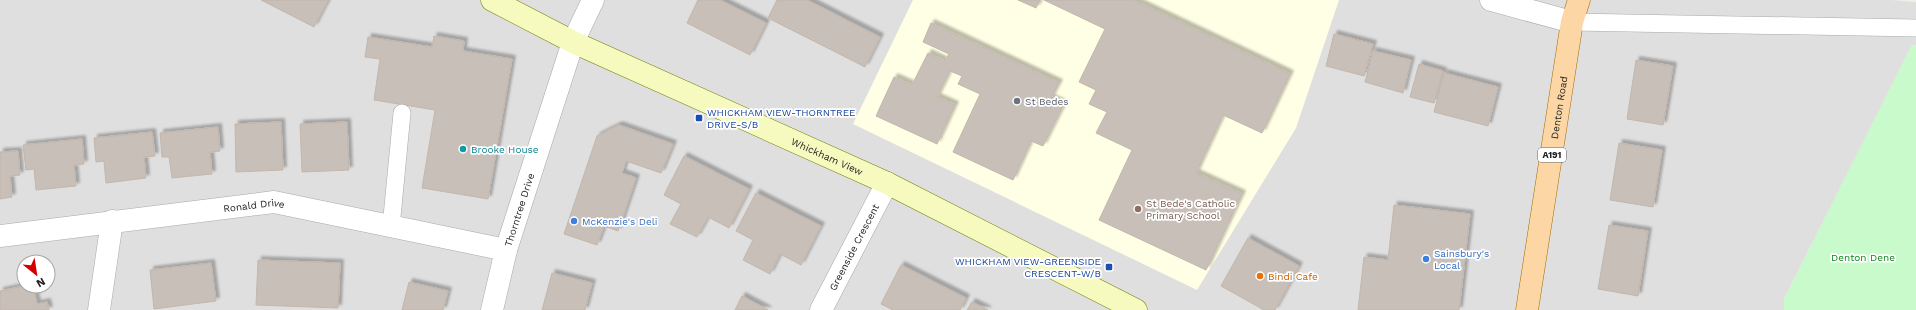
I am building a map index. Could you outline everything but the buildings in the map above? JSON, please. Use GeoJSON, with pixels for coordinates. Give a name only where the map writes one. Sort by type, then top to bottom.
{"type":"FeatureCollection","features":[{"type":"Feature","properties":{"kind":"main road","name":"Whickham View"},"geometry":{"type":"LineString","coordinates":[[492,0],[574,42],[887,183],[1136,310]]}},
{"type":"Feature","properties":{"kind":"main road","name":"Denton Road"},"geometry":{"type":"LineString","coordinates":[[1528,310],[1572,22],[1578,0]]}},
{"type":"Feature","properties":{"kind":"street","name":"Thorntree Drive"},"geometry":{"type":"LineString","coordinates":[[492,310],[506,250],[574,42],[593,0]]}},
{"type":"Feature","properties":{"kind":"street"},"geometry":{"type":"LineString","coordinates":[[1491,0],[1572,22]]}},
{"type":"Feature","properties":{"kind":"street","name":"Greenside Crescent"},"geometry":{"type":"LineString","coordinates":[[821,310],[887,183]]}},
{"type":"Feature","properties":{"kind":"street","name":"Ronald Drive"},"geometry":{"type":"LineString","coordinates":[[0,236],[274,202],[506,250]]}},
{"type":"Feature","properties":{"kind":"street"},"geometry":{"type":"LineString","coordinates":[[99,310],[112,221]]}},
{"type":"Feature","properties":{"kind":"lane"},"geometry":{"type":"LineString","coordinates":[[1572,22],[1916,28]]}},
{"type":"Feature","properties":{"kind":"lane"},"geometry":{"type":"LineString","coordinates":[[391,227],[402,113]]}},
{"type":"Feature","properties":{"kind":"shaded area"},"geometry":{"type":"Polygon","coordinates":[[[0,0],[1891,0],[1916,2],[1916,45],[1912,45],[1784,299],[1784,310],[0,310],[0,0]]]}},
{"type":"Feature","properties":{"kind":"shaded area","name":"St Bede's Catholic Primary School"},"geometry":{"type":"Polygon","coordinates":[[[913,0],[1339,0],[1296,128],[1197,290],[853,124],[913,0]]]}},
{"type":"Feature","properties":{"kind":"green space","name":"Denton Dene"},"geometry":{"type":"Polygon","coordinates":[[[1912,45],[1916,45],[1916,310],[1784,310],[1784,299],[1912,45]]]}},
{"type":"Feature","properties":{"kind":"place","name":"St Bedes"},"geometry":{"type":"Point","coordinates":[1017,101]}},
{"type":"Feature","properties":{"kind":"place","name":"WHICKHAM VIEW-THORNTREE DRIVE-S/B"},"geometry":{"type":"Point","coordinates":[699,118]}},
{"type":"Feature","properties":{"kind":"place","name":"Brooke House"},"geometry":{"type":"Point","coordinates":[463,149]}},
{"type":"Feature","properties":{"kind":"place","name":"St Bede's Catholic Primary School"},"geometry":{"type":"Point","coordinates":[1138,209]}},
{"type":"Feature","properties":{"kind":"place","name":"McKenzie's Deli"},"geometry":{"type":"Point","coordinates":[574,221]}},
{"type":"Feature","properties":{"kind":"place","name":"Sainsbury's Local"},"geometry":{"type":"Point","coordinates":[1426,259]}},
{"type":"Feature","properties":{"kind":"place","name":"WHICKHAM VIEW-GREENSIDE CRESCENT-W/B"},"geometry":{"type":"Point","coordinates":[1109,267]}},
{"type":"Feature","properties":{"kind":"place","name":"Bindi Cafe"},"geometry":{"type":"Point","coordinates":[1260,276]}}]}
